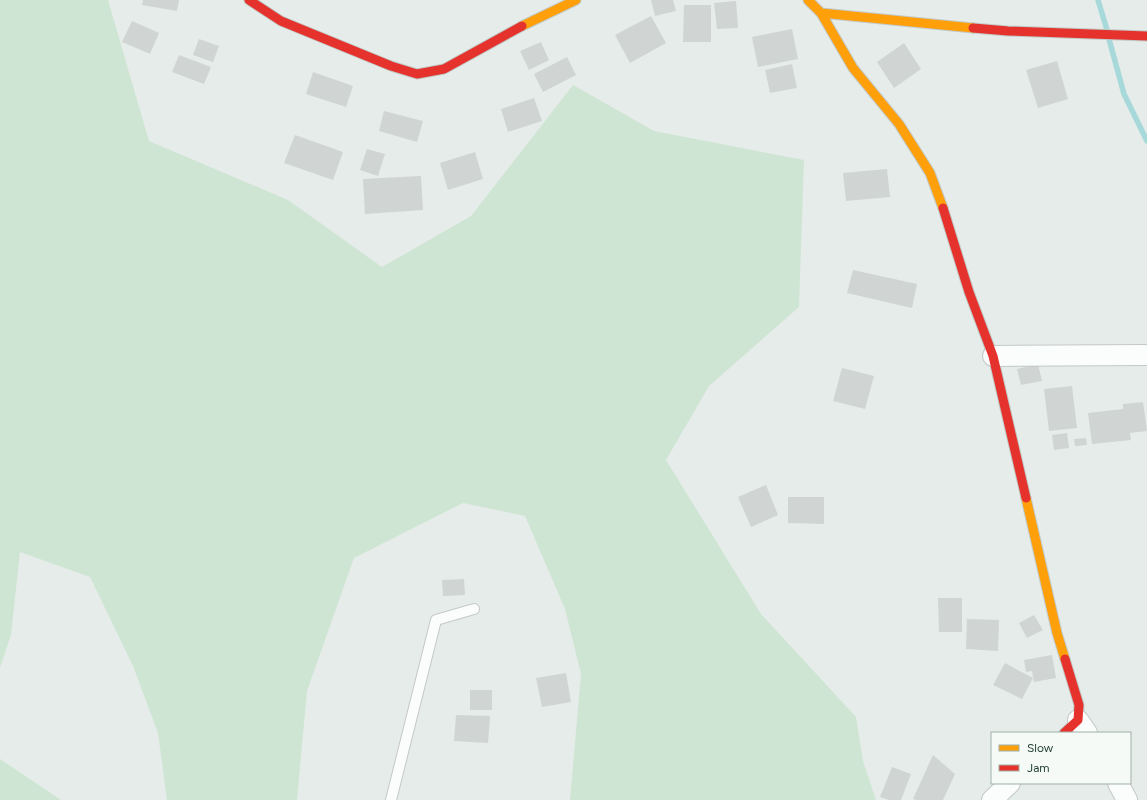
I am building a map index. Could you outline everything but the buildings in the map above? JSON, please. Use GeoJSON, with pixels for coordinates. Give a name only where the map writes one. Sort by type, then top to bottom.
{"type":"FeatureCollection","features":[{"type":"Feature","properties":{"kind":"street"},"geometry":{"type":"LineString","coordinates":[[250,0],[280,21],[391,66],[417,74],[444,69],[518,28],[576,0]]}},
{"type":"Feature","properties":{"kind":"street"},"geometry":{"type":"LineString","coordinates":[[808,0],[822,13],[853,68],[899,124],[930,173],[948,223],[969,292],[993,356],[1057,633],[1079,705],[1076,729]]}},
{"type":"Feature","properties":{"kind":"street"},"geometry":{"type":"LineString","coordinates":[[822,13],[1008,31],[1147,36]]}},
{"type":"Feature","properties":{"kind":"street"},"geometry":{"type":"LineString","coordinates":[[993,356],[1147,355]]}},
{"type":"Feature","properties":{"kind":"street"},"geometry":{"type":"LineString","coordinates":[[992,800],[1009,784]]}},
{"type":"Feature","properties":{"kind":"street"},"geometry":{"type":"LineString","coordinates":[[1119,784],[1127,800]]}},
{"type":"Feature","properties":{"kind":"lane"},"geometry":{"type":"LineString","coordinates":[[391,800],[436,620],[474,609]]}},
{"type":"Feature","properties":{"kind":"green space"},"geometry":{"type":"Polygon","coordinates":[[[0,0],[108,0],[149,141],[288,200],[382,267],[471,216],[573,85],[654,131],[804,160],[799,307],[709,386],[666,460],[761,614],[856,717],[863,761],[876,800],[570,800],[581,674],[565,609],[525,516],[463,503],[354,558],[307,691],[297,800],[167,800],[158,733],[133,666],[90,577],[20,552],[11,635],[0,668],[0,0]]]}},
{"type":"Feature","properties":{"kind":"green space"},"geometry":{"type":"Polygon","coordinates":[[[0,759],[61,800],[0,800],[0,759]]]}},
{"type":"Feature","properties":{"kind":"waterway"},"geometry":{"type":"LineString","coordinates":[[1098,0],[1107,30]]}},
{"type":"Feature","properties":{"kind":"waterway"},"geometry":{"type":"LineString","coordinates":[[1109,39],[1124,94],[1147,141]]}},
{"type":"Feature","properties":{"kind":"traffic: slow"},"geometry":{"type":"LineString","coordinates":[[522,26],[576,0]]}},
{"type":"Feature","properties":{"kind":"traffic: slow"},"geometry":{"type":"LineString","coordinates":[[808,0],[821,13],[853,68],[899,124],[930,173],[943,208]]}},
{"type":"Feature","properties":{"kind":"traffic: slow"},"geometry":{"type":"LineString","coordinates":[[821,13],[973,28]]}},
{"type":"Feature","properties":{"kind":"traffic: slow"},"geometry":{"type":"LineString","coordinates":[[1026,498],[1057,633],[1065,659]]}},
{"type":"Feature","properties":{"kind":"traffic: jam"},"geometry":{"type":"LineString","coordinates":[[249,0],[281,21],[391,66],[417,74],[444,69],[522,26]]}},
{"type":"Feature","properties":{"kind":"traffic: jam"},"geometry":{"type":"LineString","coordinates":[[973,28],[1008,31],[1147,36]]}},
{"type":"Feature","properties":{"kind":"traffic: jam"},"geometry":{"type":"LineString","coordinates":[[943,208],[969,292],[993,356],[1026,498]]}},
{"type":"Feature","properties":{"kind":"traffic: jam"},"geometry":{"type":"LineString","coordinates":[[1065,659],[1079,705],[1078,720],[1065,732]]}}]}
